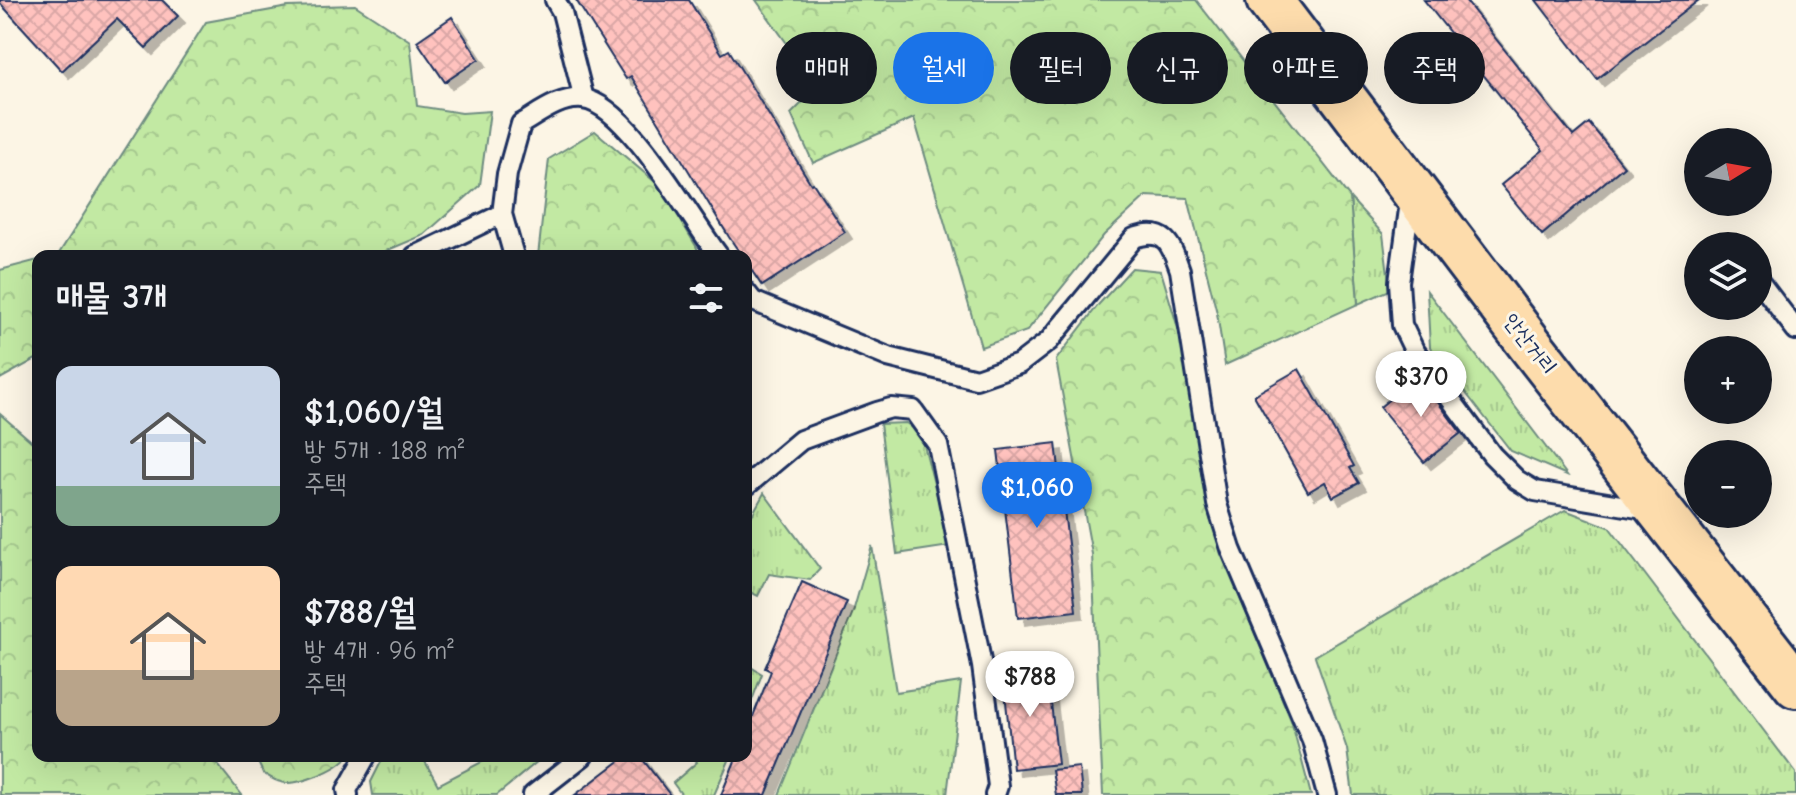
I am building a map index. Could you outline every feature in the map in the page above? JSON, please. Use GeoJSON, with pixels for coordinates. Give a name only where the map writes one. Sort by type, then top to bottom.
{"type":"FeatureCollection","features":[{"type":"Feature","properties":{"kind":"main road","name":"안산거리"},"geometry":{"type":"LineString","coordinates":[[1269,0],[1796,685]]}},
{"type":"Feature","properties":{"kind":"lane"},"geometry":{"type":"LineString","coordinates":[[555,0],[562,12],[584,99]]}},
{"type":"Feature","properties":{"kind":"lane"},"geometry":{"type":"LineString","coordinates":[[512,250],[502,214],[507,174],[521,124],[559,102],[584,99],[607,108],[655,162],[715,250]]}},
{"type":"Feature","properties":{"kind":"lane"},"geometry":{"type":"LineString","coordinates":[[1412,188],[1399,282],[1402,325],[1414,350],[1492,455],[1517,480],[1535,491],[1660,511]]}},
{"type":"Feature","properties":{"kind":"lane"},"geometry":{"type":"LineString","coordinates":[[427,250],[502,214]]}},
{"type":"Feature","properties":{"kind":"lane"},"geometry":{"type":"LineString","coordinates":[[752,300],[888,357],[976,379],[1019,364],[1049,341],[1134,238],[1149,233],[1160,236],[1172,246],[1180,270],[1217,504],[1231,549],[1312,740],[1327,795]]}},
{"type":"Feature","properties":{"kind":"lane"},"geometry":{"type":"LineString","coordinates":[[1772,298],[1796,330]]}},
{"type":"Feature","properties":{"kind":"lane"},"geometry":{"type":"LineString","coordinates":[[752,481],[801,440],[877,412],[891,408],[913,410],[925,423],[938,445],[982,666],[998,786],[995,795]]}},
{"type":"Feature","properties":{"kind":"lane"},"geometry":{"type":"LineString","coordinates":[[348,795],[347,790],[363,762]]}},
{"type":"Feature","properties":{"kind":"lane"},"geometry":{"type":"LineString","coordinates":[[533,795],[575,762]]}},
{"type":"Feature","properties":{"kind":"green space"},"geometry":{"type":"Polygon","coordinates":[[[756,0],[1196,0],[1221,32],[1127,32],[1127,104],[1228,104],[1228,41],[1244,62],[1244,104],[1277,104],[1350,198],[1358,304],[1225,365],[1217,313],[1188,198],[1146,196],[1104,235],[1027,331],[981,347],[914,118],[813,163],[791,114],[801,104],[877,104],[877,32],[779,32],[756,0]]]}},
{"type":"Feature","properties":{"kind":"green space"},"geometry":{"type":"Polygon","coordinates":[[[355,5],[410,41],[417,106],[462,113],[490,111],[480,185],[424,235],[388,250],[61,250],[206,22],[288,7],[355,5]]]}},
{"type":"Feature","properties":{"kind":"green space"},"geometry":{"type":"Polygon","coordinates":[[[595,131],[661,187],[698,250],[539,250],[549,159],[595,131]]]}},
{"type":"Feature","properties":{"kind":"green space"},"geometry":{"type":"Polygon","coordinates":[[[1350,198],[1383,234],[1390,290],[1358,304],[1350,198]]]}},
{"type":"Feature","properties":{"kind":"green space"},"geometry":{"type":"Polygon","coordinates":[[[32,262],[32,361],[0,379],[0,270],[32,262]]]}},
{"type":"Feature","properties":{"kind":"green space"},"geometry":{"type":"Polygon","coordinates":[[[1132,268],[1161,271],[1180,335],[1210,519],[1291,720],[1311,795],[1103,795],[1092,554],[1056,360],[1099,304],[1132,268]]]}},
{"type":"Feature","properties":{"kind":"green space"},"geometry":{"type":"Polygon","coordinates":[[[1427,291],[1567,475],[1511,451],[1430,347],[1427,291]]]}},
{"type":"Feature","properties":{"kind":"green space"},"geometry":{"type":"Polygon","coordinates":[[[0,414],[32,442],[32,762],[216,762],[242,795],[0,795],[0,414]]]}},
{"type":"Feature","properties":{"kind":"green space"},"geometry":{"type":"Polygon","coordinates":[[[906,423],[917,431],[924,445],[950,546],[897,554],[880,424],[906,423]]]}},
{"type":"Feature","properties":{"kind":"green space"},"geometry":{"type":"Polygon","coordinates":[[[764,493],[820,569],[810,580],[769,574],[758,596],[752,593],[752,515],[764,493]]]}},
{"type":"Feature","properties":{"kind":"green space"},"geometry":{"type":"Polygon","coordinates":[[[1565,510],[1609,527],[1796,773],[1796,795],[1353,795],[1347,749],[1315,656],[1565,510]]]}},
{"type":"Feature","properties":{"kind":"green space"},"geometry":{"type":"Polygon","coordinates":[[[872,546],[896,692],[961,682],[947,795],[779,795],[853,612],[872,546]]]}},
{"type":"Feature","properties":{"kind":"green space"},"geometry":{"type":"Polygon","coordinates":[[[752,668],[762,674],[752,700],[752,668]]]}},
{"type":"Feature","properties":{"kind":"green space"},"geometry":{"type":"Polygon","coordinates":[[[258,762],[342,762],[317,776],[297,782],[276,781],[263,773],[258,762]]]}},
{"type":"Feature","properties":{"kind":"green space"},"geometry":{"type":"Polygon","coordinates":[[[381,762],[425,762],[438,785],[482,762],[537,762],[497,795],[373,795],[371,782],[381,762]]]}},
{"type":"Feature","properties":{"kind":"green space"},"geometry":{"type":"Polygon","coordinates":[[[697,762],[728,762],[714,795],[682,795],[673,783],[697,762]]]}},
{"type":"Feature","properties":{"kind":"building"},"geometry":{"type":"Polygon","coordinates":[[[0,0],[162,0],[178,16],[146,48],[117,19],[62,71],[0,0]]]}},
{"type":"Feature","properties":{"kind":"building"},"geometry":{"type":"Polygon","coordinates":[[[576,0],[689,0],[722,54],[729,50],[811,184],[845,232],[762,286],[752,271],[752,250],[738,250],[631,76],[626,79],[576,0]]]}},
{"type":"Feature","properties":{"kind":"building"},"geometry":{"type":"Polygon","coordinates":[[[1424,0],[1465,0],[1573,136],[1589,123],[1624,166],[1542,235],[1501,185],[1543,150],[1485,77],[1485,32],[1449,32],[1424,0]]]}},
{"type":"Feature","properties":{"kind":"building"},"geometry":{"type":"Polygon","coordinates":[[[1536,0],[1699,0],[1597,79],[1536,0]]]}},
{"type":"Feature","properties":{"kind":"building"},"geometry":{"type":"Polygon","coordinates":[[[452,17],[479,59],[445,82],[417,41],[452,17]]]}},
{"type":"Feature","properties":{"kind":"building"},"geometry":{"type":"Polygon","coordinates":[[[1299,369],[1354,466],[1350,468],[1359,483],[1333,497],[1325,482],[1308,492],[1254,395],[1299,369]]]}},
{"type":"Feature","properties":{"kind":"building"},"geometry":{"type":"Polygon","coordinates":[[[1418,376],[1461,433],[1424,462],[1380,407],[1418,376]]]}},
{"type":"Feature","properties":{"kind":"building"},"geometry":{"type":"Polygon","coordinates":[[[1056,443],[1076,611],[1018,618],[998,450],[1056,443]]]}},
{"type":"Feature","properties":{"kind":"building"},"geometry":{"type":"Polygon","coordinates":[[[802,582],[847,602],[766,795],[721,795],[735,762],[752,762],[752,719],[771,671],[765,668],[802,582]]]}},
{"type":"Feature","properties":{"kind":"building"},"geometry":{"type":"Polygon","coordinates":[[[1047,668],[1058,764],[1013,769],[1003,673],[1047,668]]]}},
{"type":"Feature","properties":{"kind":"building"},"geometry":{"type":"Polygon","coordinates":[[[618,762],[645,762],[670,795],[575,795],[618,762]]]}},
{"type":"Feature","properties":{"kind":"building"},"geometry":{"type":"Polygon","coordinates":[[[1079,767],[1082,795],[1056,795],[1052,770],[1079,767]]]}}]}
